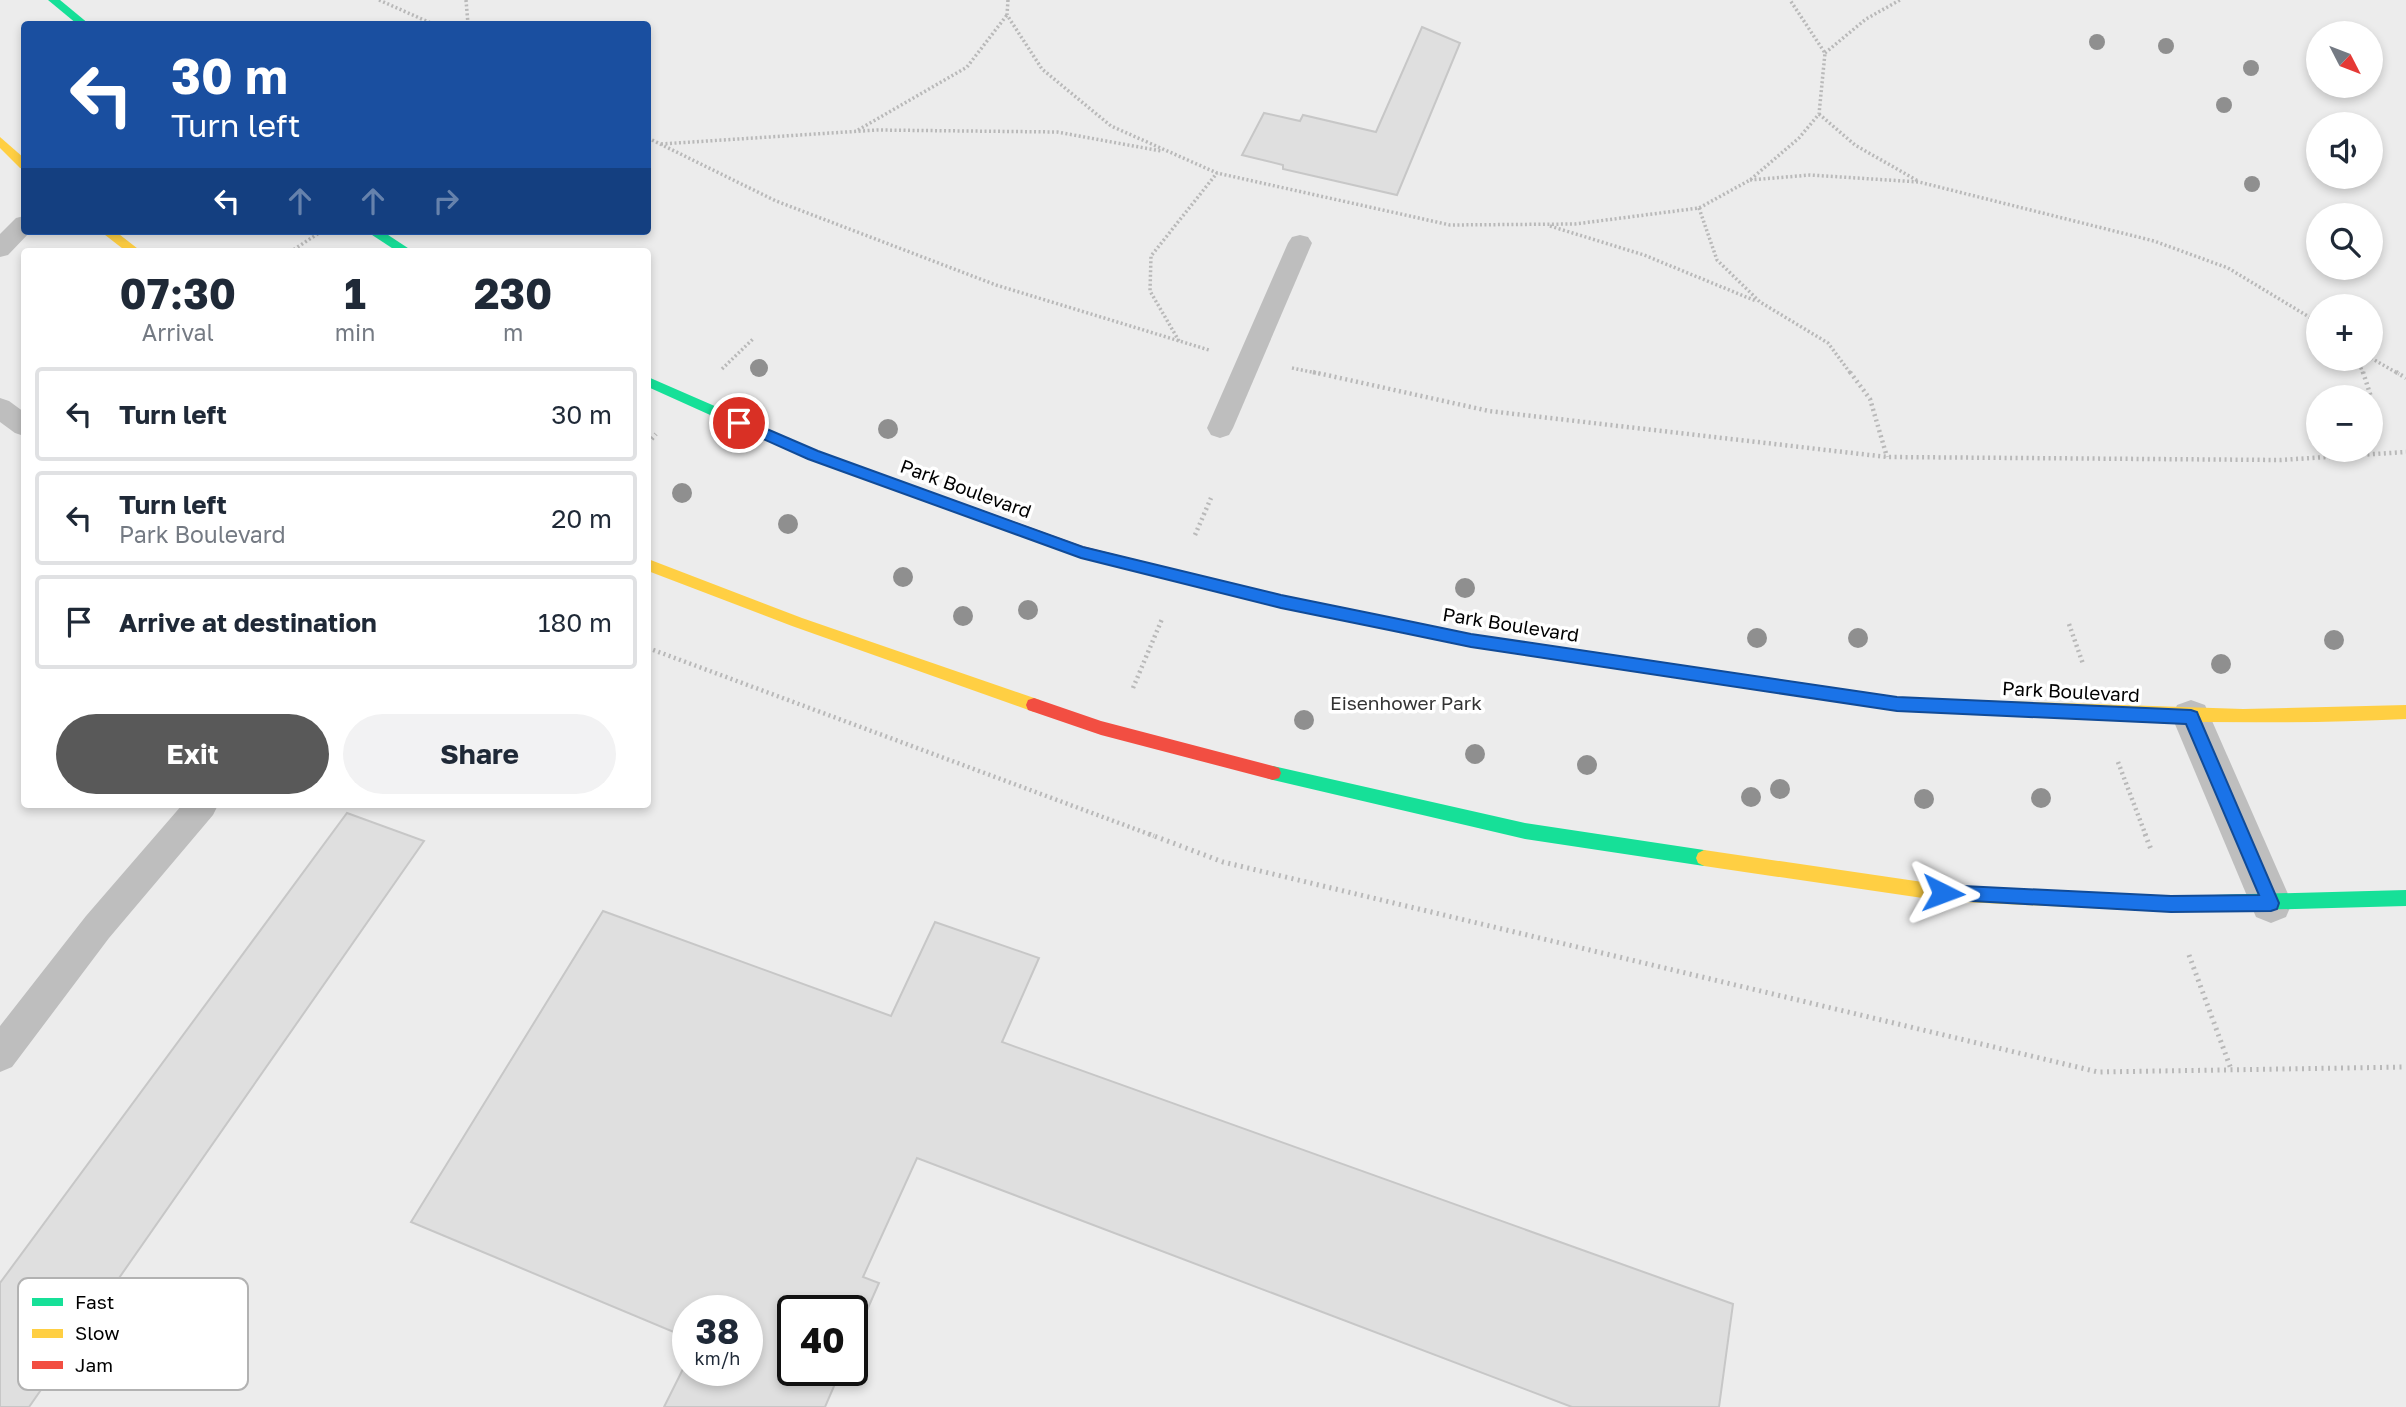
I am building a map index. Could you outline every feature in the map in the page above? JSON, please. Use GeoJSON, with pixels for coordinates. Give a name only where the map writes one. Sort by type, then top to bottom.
{"type":"FeatureCollection","features":[{"type":"Feature","properties":{"kind":"street"},"geometry":{"type":"LineString","coordinates":[[53,0],[79,21]]}},
{"type":"Feature","properties":{"kind":"street"},"geometry":{"type":"LineString","coordinates":[[0,141],[21,162]]}},
{"type":"Feature","properties":{"kind":"street"},"geometry":{"type":"LineString","coordinates":[[112,235],[130,248]]}},
{"type":"Feature","properties":{"kind":"street"},"geometry":{"type":"LineString","coordinates":[[379,235],[401,248]]}},
{"type":"Feature","properties":{"kind":"street","name":"Park Boulevard"},"geometry":{"type":"LineString","coordinates":[[651,383],[813,455],[1081,552],[1281,602],[1471,640],[1897,704],[2191,717],[2325,717],[2406,712]]}},
{"type":"Feature","properties":{"kind":"street"},"geometry":{"type":"LineString","coordinates":[[651,566],[784,617],[1101,728],[1318,785],[1525,831],[1943,893],[2171,904],[2406,898]]}},
{"type":"Feature","properties":{"kind":"street"},"geometry":{"type":"LineString","coordinates":[[2191,717],[2271,903]]}},
{"type":"Feature","properties":{"kind":"lane"},"geometry":{"type":"LineString","coordinates":[[0,249],[21,227]]}},
{"type":"Feature","properties":{"kind":"lane"},"geometry":{"type":"LineString","coordinates":[[1220,428],[1300,243]]}},
{"type":"Feature","properties":{"kind":"lane"},"geometry":{"type":"LineString","coordinates":[[0,408],[21,424]]}},
{"type":"Feature","properties":{"kind":"lane"},"geometry":{"type":"LineString","coordinates":[[0,1055],[56,978],[132,882],[199,808]]}},
{"type":"Feature","properties":{"kind":"path"},"geometry":{"type":"LineString","coordinates":[[379,0],[426,21]]}},
{"type":"Feature","properties":{"kind":"path"},"geometry":{"type":"LineString","coordinates":[[466,0],[468,21]]}},
{"type":"Feature","properties":{"kind":"path"},"geometry":{"type":"LineString","coordinates":[[856,131],[967,67],[1007,15],[1008,0]]}},
{"type":"Feature","properties":{"kind":"path"},"geometry":{"type":"LineString","coordinates":[[1007,15],[1042,69],[1111,126],[1217,173],[1450,225],[1544,225],[1575,224],[1699,208],[1750,180],[1799,138],[1819,114],[1825,53],[1790,0]]}},
{"type":"Feature","properties":{"kind":"path"},"geometry":{"type":"LineString","coordinates":[[1825,53],[1866,19],[1900,0]]}},
{"type":"Feature","properties":{"kind":"path"},"geometry":{"type":"LineString","coordinates":[[1819,114],[1855,145],[1919,181]]}},
{"type":"Feature","properties":{"kind":"path"},"geometry":{"type":"LineString","coordinates":[[660,144],[856,131],[1058,132],[1170,152]]}},
{"type":"Feature","properties":{"kind":"path"},"geometry":{"type":"LineString","coordinates":[[651,140],[776,201],[996,285],[1180,342],[1489,411],[1887,457],[2280,460],[2306,457]]}},
{"type":"Feature","properties":{"kind":"path"},"geometry":{"type":"LineString","coordinates":[[1180,342],[1150,291],[1151,256],[1217,173]]}},
{"type":"Feature","properties":{"kind":"path"},"geometry":{"type":"LineString","coordinates":[[1750,180],[1810,175],[1919,181],[2154,241],[2228,268],[2306,314]]}},
{"type":"Feature","properties":{"kind":"path"},"geometry":{"type":"LineString","coordinates":[[1699,208],[1717,260],[1760,302]]}},
{"type":"Feature","properties":{"kind":"path"},"geometry":{"type":"LineString","coordinates":[[1544,225],[1644,256],[1760,302],[1828,343],[1870,399],[1887,457]]}},
{"type":"Feature","properties":{"kind":"path"},"geometry":{"type":"LineString","coordinates":[[296,248],[316,235]]}},
{"type":"Feature","properties":{"kind":"path"},"geometry":{"type":"LineString","coordinates":[[714,377],[754,338]]}},
{"type":"Feature","properties":{"kind":"path"},"geometry":{"type":"LineString","coordinates":[[2383,365],[2406,378]]}},
{"type":"Feature","properties":{"kind":"path"},"geometry":{"type":"LineString","coordinates":[[2383,452],[2406,452]]}},
{"type":"Feature","properties":{"kind":"path"},"geometry":{"type":"LineString","coordinates":[[1195,536],[1211,498]]}},
{"type":"Feature","properties":{"kind":"path"},"geometry":{"type":"LineString","coordinates":[[1132,690],[1167,608]]}},
{"type":"Feature","properties":{"kind":"path"},"geometry":{"type":"LineString","coordinates":[[2069,624],[2084,667]]}},
{"type":"Feature","properties":{"kind":"path"},"geometry":{"type":"LineString","coordinates":[[651,649],[1223,862],[2098,1072],[2406,1066]]}},
{"type":"Feature","properties":{"kind":"path"},"geometry":{"type":"LineString","coordinates":[[2116,757],[2153,856]]}},
{"type":"Feature","properties":{"kind":"path"},"geometry":{"type":"LineString","coordinates":[[2186,946],[2231,1069]]}},
{"type":"Feature","properties":{"kind":"green space","name":"Eisenhower Park"},"geometry":{"type":"Polygon","coordinates":[[[0,0],[2406,0],[2406,1407],[0,1407],[0,0]]]}},
{"type":"Feature","properties":{"kind":"building"},"geometry":{"type":"Polygon","coordinates":[[[1422,27],[1460,43],[1397,195],[1283,169],[1283,165],[1242,155],[1264,113],[1300,121],[1303,115],[1376,132],[1422,27]]]}},
{"type":"Feature","properties":{"kind":"building"},"geometry":{"type":"Polygon","coordinates":[[[347,813],[424,841],[119,1278],[18,1278],[18,1390],[41,1390],[29,1407],[0,1407],[0,1283],[347,813]]]}},
{"type":"Feature","properties":{"kind":"building"},"geometry":{"type":"Polygon","coordinates":[[[603,911],[891,1016],[935,922],[1039,958],[1002,1042],[1733,1304],[1719,1407],[1572,1407],[917,1158],[863,1277],[879,1283],[868,1308],[868,1295],[777,1295],[777,1386],[834,1386],[825,1407],[664,1407],[674,1386],[763,1386],[763,1295],[672,1295],[672,1331],[411,1222],[603,911]]]}},
{"type":"Feature","properties":{"kind":"traffic: fast"},"geometry":{"type":"LineString","coordinates":[[53,0],[79,21]]}},
{"type":"Feature","properties":{"kind":"traffic: fast"},"geometry":{"type":"LineString","coordinates":[[379,235],[401,248]]}},
{"type":"Feature","properties":{"kind":"traffic: fast"},"geometry":{"type":"LineString","coordinates":[[651,383],[813,455],[954,506]]}},
{"type":"Feature","properties":{"kind":"traffic: fast"},"geometry":{"type":"LineString","coordinates":[[1347,615],[1471,640],[1756,683]]}},
{"type":"Feature","properties":{"kind":"traffic: fast"},"geometry":{"type":"LineString","coordinates":[[1273,773],[1525,831],[1704,858]]}},
{"type":"Feature","properties":{"kind":"traffic: fast"},"geometry":{"type":"LineString","coordinates":[[2214,903],[2406,898]]}},
{"type":"Feature","properties":{"kind":"traffic: slow"},"geometry":{"type":"LineString","coordinates":[[0,141],[21,162]]}},
{"type":"Feature","properties":{"kind":"traffic: slow"},"geometry":{"type":"LineString","coordinates":[[112,235],[130,248]]}},
{"type":"Feature","properties":{"kind":"traffic: slow"},"geometry":{"type":"LineString","coordinates":[[651,566],[797,622],[1034,705]]}},
{"type":"Feature","properties":{"kind":"traffic: slow"},"geometry":{"type":"LineString","coordinates":[[1971,707],[2243,716],[2406,712]]}},
{"type":"Feature","properties":{"kind":"traffic: slow"},"geometry":{"type":"LineString","coordinates":[[1704,858],[1943,893],[2171,904],[2214,903]]}},
{"type":"Feature","properties":{"kind":"traffic: jam"},"geometry":{"type":"LineString","coordinates":[[954,506],[1081,552],[1281,602],[1347,615]]}},
{"type":"Feature","properties":{"kind":"traffic: jam"},"geometry":{"type":"LineString","coordinates":[[1756,683],[1897,704],[1971,707]]}},
{"type":"Feature","properties":{"kind":"traffic: jam"},"geometry":{"type":"LineString","coordinates":[[1034,705],[1101,728],[1273,773]]}},
{"type":"Feature","properties":{"kind":"route"},"geometry":{"type":"LineString","coordinates":[[739,423],[813,455],[1081,552],[1281,602],[1389,624],[1471,640],[1897,704],[2191,717],[2271,903],[2171,904],[1943,893]]}}]}
